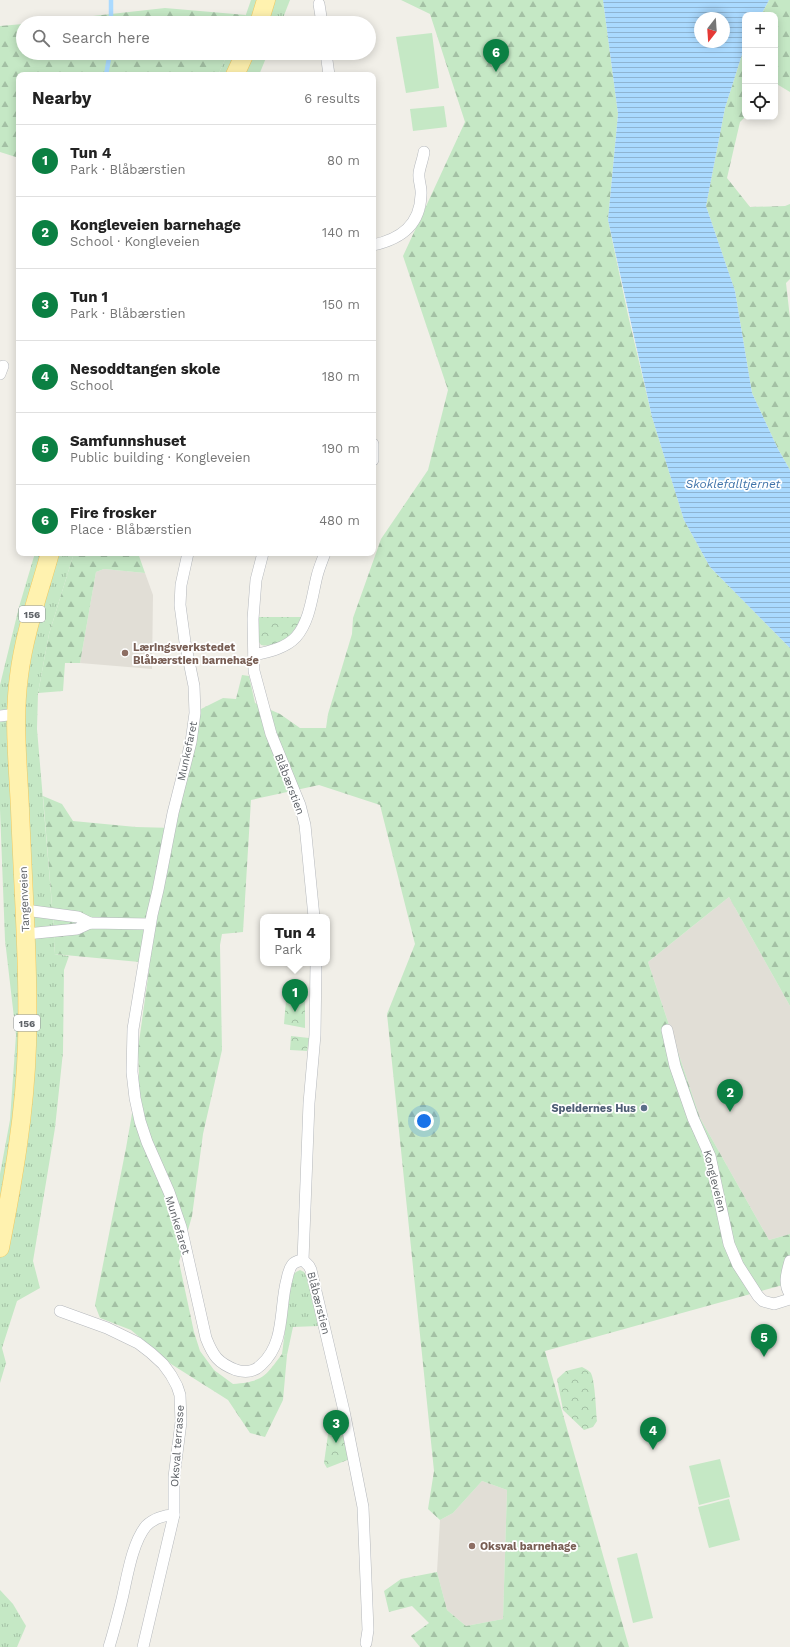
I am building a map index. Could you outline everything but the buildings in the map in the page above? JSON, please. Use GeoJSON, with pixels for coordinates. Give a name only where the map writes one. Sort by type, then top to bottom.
{"type":"FeatureCollection","features":[{"type":"Feature","properties":{"kind":"main road"},"geometry":{"type":"LineString","coordinates":[[260,16],[266,0]]}},
{"type":"Feature","properties":{"kind":"main road"},"geometry":{"type":"LineString","coordinates":[[236,72],[242,60]]}},
{"type":"Feature","properties":{"kind":"main road","name":"Tangenveien"},"geometry":{"type":"LineString","coordinates":[[0,1248],[16,1162],[25,1086],[27,1044],[25,910],[8,715],[27,632],[49,556]]}},
{"type":"Feature","properties":{"kind":"street"},"geometry":{"type":"LineString","coordinates":[[319,4],[321,16]]}},
{"type":"Feature","properties":{"kind":"street"},"geometry":{"type":"LineString","coordinates":[[327,60],[329,72]]}},
{"type":"Feature","properties":{"kind":"street"},"geometry":{"type":"LineString","coordinates":[[376,244],[397,237],[406,232],[413,224],[420,208],[422,194],[419,175],[424,152]]}},
{"type":"Feature","properties":{"kind":"street","name":"Munkefaret"},"geometry":{"type":"LineString","coordinates":[[187,556],[181,585],[180,605],[185,642],[194,686],[195,713],[191,742],[173,813],[150,924],[133,1029],[132,1072],[135,1098],[147,1142],[169,1192],[181,1227],[206,1338],[213,1355],[221,1362],[240,1371],[248,1372],[256,1370],[264,1362],[275,1345],[280,1332],[284,1301],[283,1290],[289,1269],[296,1262],[303,1260]]}},
{"type":"Feature","properties":{"kind":"street","name":"Blåbærstien"},"geometry":{"type":"LineString","coordinates":[[262,556],[256,580],[253,619],[254,671],[271,734],[300,805],[305,825],[314,914]]}},
{"type":"Feature","properties":{"kind":"street"},"geometry":{"type":"LineString","coordinates":[[254,655],[272,651],[286,645],[295,638],[302,628],[308,611],[317,574],[324,556]]}},
{"type":"Feature","properties":{"kind":"street"},"geometry":{"type":"LineString","coordinates":[[25,910],[78,917],[90,923],[150,924]]}},
{"type":"Feature","properties":{"kind":"street"},"geometry":{"type":"LineString","coordinates":[[26,934],[77,929],[90,923]]}},
{"type":"Feature","properties":{"kind":"street","name":"Blåbærstien"},"geometry":{"type":"LineString","coordinates":[[316,966],[315,1035],[308,1110],[303,1260],[311,1270],[329,1342],[363,1507],[368,1630],[366,1646]]}},
{"type":"Feature","properties":{"kind":"street","name":"Kongleveien"},"geometry":{"type":"LineString","coordinates":[[667,1030],[675,1066],[693,1118],[710,1156],[729,1244],[738,1265],[758,1296],[763,1301],[774,1304],[790,1299]]}},
{"type":"Feature","properties":{"kind":"street"},"geometry":{"type":"LineString","coordinates":[[790,1261],[786,1282],[786,1286],[790,1294]]}},
{"type":"Feature","properties":{"kind":"street","name":"Oksval terrasse"},"geometry":{"type":"LineString","coordinates":[[60,1311],[107,1328],[138,1343],[163,1364],[178,1386],[182,1408],[174,1478],[174,1514],[143,1647]]}},
{"type":"Feature","properties":{"kind":"street"},"geometry":{"type":"LineString","coordinates":[[109,1647],[130,1566],[141,1535],[146,1526],[151,1522],[174,1514]]}},
{"type":"Feature","properties":{"kind":"shaded area"},"geometry":{"type":"Polygon","coordinates":[[[104,569],[145,573],[153,595],[152,669],[80,663],[96,572],[104,569]]]}},
{"type":"Feature","properties":{"kind":"shaded area"},"geometry":{"type":"Polygon","coordinates":[[[729,897],[790,1006],[790,1234],[769,1240],[700,1118],[648,962],[729,897]]]}},
{"type":"Feature","properties":{"kind":"shaded area","name":"Oksval barnehage"},"geometry":{"type":"Polygon","coordinates":[[[482,1481],[507,1490],[503,1619],[466,1626],[447,1610],[437,1572],[440,1520],[453,1513],[482,1481]]]}},
{"type":"Feature","properties":{"kind":"green space"},"geometry":{"type":"Polygon","coordinates":[[[251,0],[290,0],[284,16],[245,16],[251,0]]]}},
{"type":"Feature","properties":{"kind":"green space"},"geometry":{"type":"Polygon","coordinates":[[[401,0],[603,0],[618,114],[608,220],[652,417],[684,520],[710,567],[790,648],[790,1006],[729,897],[648,962],[700,1118],[769,1240],[790,1234],[790,1283],[545,1351],[629,1647],[420,1647],[411,1636],[429,1623],[412,1606],[389,1612],[384,1591],[401,1579],[437,1572],[447,1610],[466,1626],[503,1619],[507,1490],[482,1481],[453,1513],[440,1520],[428,1509],[434,1471],[387,1014],[415,944],[380,805],[319,785],[251,800],[243,932],[222,934],[220,945],[222,1050],[203,1134],[192,1216],[179,1262],[194,1332],[200,1351],[214,1370],[233,1384],[257,1380],[271,1368],[282,1354],[287,1355],[283,1400],[265,1437],[250,1433],[228,1400],[171,1364],[131,1330],[100,1318],[95,1305],[139,1074],[138,1049],[150,963],[54,954],[55,941],[43,796],[62,804],[73,821],[136,827],[174,828],[201,709],[223,698],[236,699],[242,675],[249,676],[255,703],[280,714],[300,728],[326,728],[328,714],[352,634],[353,618],[381,539],[428,470],[448,390],[403,256],[465,122],[430,14],[401,0]]]}},
{"type":"Feature","properties":{"kind":"green space"},"geometry":{"type":"Polygon","coordinates":[[[769,0],[790,0],[790,92],[778,85],[778,12],[763,12],[769,0]]]}},
{"type":"Feature","properties":{"kind":"green space"},"geometry":{"type":"Polygon","coordinates":[[[165,8],[246,15],[246,16],[93,16],[165,8]]]}},
{"type":"Feature","properties":{"kind":"green space"},"geometry":{"type":"Polygon","coordinates":[[[16,25],[16,60],[225,60],[219,72],[16,72],[16,157],[0,152],[0,26],[16,25]]]}},
{"type":"Feature","properties":{"kind":"green space"},"geometry":{"type":"Polygon","coordinates":[[[432,33],[439,88],[406,93],[396,37],[432,33]]]}},
{"type":"Feature","properties":{"kind":"green space"},"geometry":{"type":"Polygon","coordinates":[[[742,54],[742,120],[740,122],[727,178],[750,207],[785,206],[790,204],[790,279],[786,283],[790,318],[790,470],[778,449],[752,393],[735,291],[706,206],[725,108],[742,54]]]}},
{"type":"Feature","properties":{"kind":"green space"},"geometry":{"type":"Polygon","coordinates":[[[225,60],[265,60],[260,72],[219,72],[225,60]]]}},
{"type":"Feature","properties":{"kind":"green space"},"geometry":{"type":"Polygon","coordinates":[[[444,106],[447,127],[413,131],[410,109],[444,106]]]}},
{"type":"Feature","properties":{"kind":"green space"},"geometry":{"type":"Polygon","coordinates":[[[34,556],[73,556],[49,634],[38,693],[37,729],[55,941],[54,954],[69,956],[64,970],[63,1052],[55,1128],[33,1261],[40,1288],[17,1301],[2,1348],[6,1363],[0,1383],[0,1174],[10,1120],[16,1035],[5,940],[0,809],[0,685],[19,607],[34,556]]]}},
{"type":"Feature","properties":{"kind":"green space"},"geometry":{"type":"Polygon","coordinates":[[[73,556],[139,556],[145,573],[104,569],[96,572],[80,663],[65,663],[63,691],[38,693],[49,634],[73,556]]]}},
{"type":"Feature","properties":{"kind":"green space"},"geometry":{"type":"Polygon","coordinates":[[[257,617],[301,617],[299,623],[291,634],[280,642],[268,646],[261,645],[259,642],[257,617]]]}},
{"type":"Feature","properties":{"kind":"green space"},"geometry":{"type":"Polygon","coordinates":[[[286,1000],[305,1000],[305,1028],[284,1024],[286,1000]]]}},
{"type":"Feature","properties":{"kind":"green space"},"geometry":{"type":"Polygon","coordinates":[[[291,1036],[309,1038],[307,1051],[290,1050],[291,1036]]]}},
{"type":"Feature","properties":{"kind":"green space"},"geometry":{"type":"Polygon","coordinates":[[[300,1270],[304,1272],[307,1277],[318,1326],[293,1327],[287,1355],[282,1354],[292,1276],[300,1270]]]}},
{"type":"Feature","properties":{"kind":"green space"},"geometry":{"type":"Polygon","coordinates":[[[582,1367],[589,1371],[592,1375],[597,1421],[593,1427],[584,1430],[563,1410],[557,1379],[566,1371],[582,1367]]]}},
{"type":"Feature","properties":{"kind":"green space"},"geometry":{"type":"Polygon","coordinates":[[[329,1427],[340,1427],[350,1459],[327,1468],[324,1463],[329,1427]]]}},
{"type":"Feature","properties":{"kind":"green space"},"geometry":{"type":"Polygon","coordinates":[[[720,1459],[730,1497],[699,1505],[689,1466],[720,1459]]]}},
{"type":"Feature","properties":{"kind":"green space"},"geometry":{"type":"Polygon","coordinates":[[[729,1499],[740,1540],[709,1548],[698,1507],[729,1499]]]}},
{"type":"Feature","properties":{"kind":"green space"},"geometry":{"type":"Polygon","coordinates":[[[637,1553],[653,1618],[633,1623],[617,1558],[637,1553]]]}},
{"type":"Feature","properties":{"kind":"green space"},"geometry":{"type":"Polygon","coordinates":[[[0,1590],[13,1604],[26,1626],[17,1647],[0,1647],[0,1590]]]}},
{"type":"Feature","properties":{"kind":"water","name":"Skoklefalltjernet"},"geometry":{"type":"Polygon","coordinates":[[[603,0],[769,0],[763,12],[742,12],[742,54],[725,108],[706,206],[735,291],[752,393],[778,449],[790,470],[790,648],[710,567],[684,520],[652,417],[608,220],[618,114],[603,0]]]}},
{"type":"Feature","properties":{"kind":"waterway"},"geometry":{"type":"LineString","coordinates":[[111,0],[111,16]]}},
{"type":"Feature","properties":{"kind":"waterway"},"geometry":{"type":"LineString","coordinates":[[107,72],[109,60]]}},
{"type":"Feature","properties":{"kind":"place","name":"Fire frosker"},"geometry":{"type":"Point","coordinates":[496,72]}},
{"type":"Feature","properties":{"kind":"place","name":"Læringsverkstedet Blåbærstien barnehage"},"geometry":{"type":"Point","coordinates":[125,653]}},
{"type":"Feature","properties":{"kind":"place","name":"Tun 4"},"geometry":{"type":"Point","coordinates":[295,1012]}},
{"type":"Feature","properties":{"kind":"place","name":"Speidernes Hus"},"geometry":{"type":"Point","coordinates":[644,1108]}},
{"type":"Feature","properties":{"kind":"place","name":"Kongleveien barnehage"},"geometry":{"type":"Point","coordinates":[730,1112]}},
{"type":"Feature","properties":{"kind":"place","name":"Samfunnshuset"},"geometry":{"type":"Point","coordinates":[764,1357]}},
{"type":"Feature","properties":{"kind":"place","name":"Tun 1"},"geometry":{"type":"Point","coordinates":[336,1443]}},
{"type":"Feature","properties":{"kind":"place","name":"Nesoddtangen skole"},"geometry":{"type":"Point","coordinates":[653,1450]}},
{"type":"Feature","properties":{"kind":"place","name":"Oksval barnehage"},"geometry":{"type":"Point","coordinates":[472,1546]}}]}
